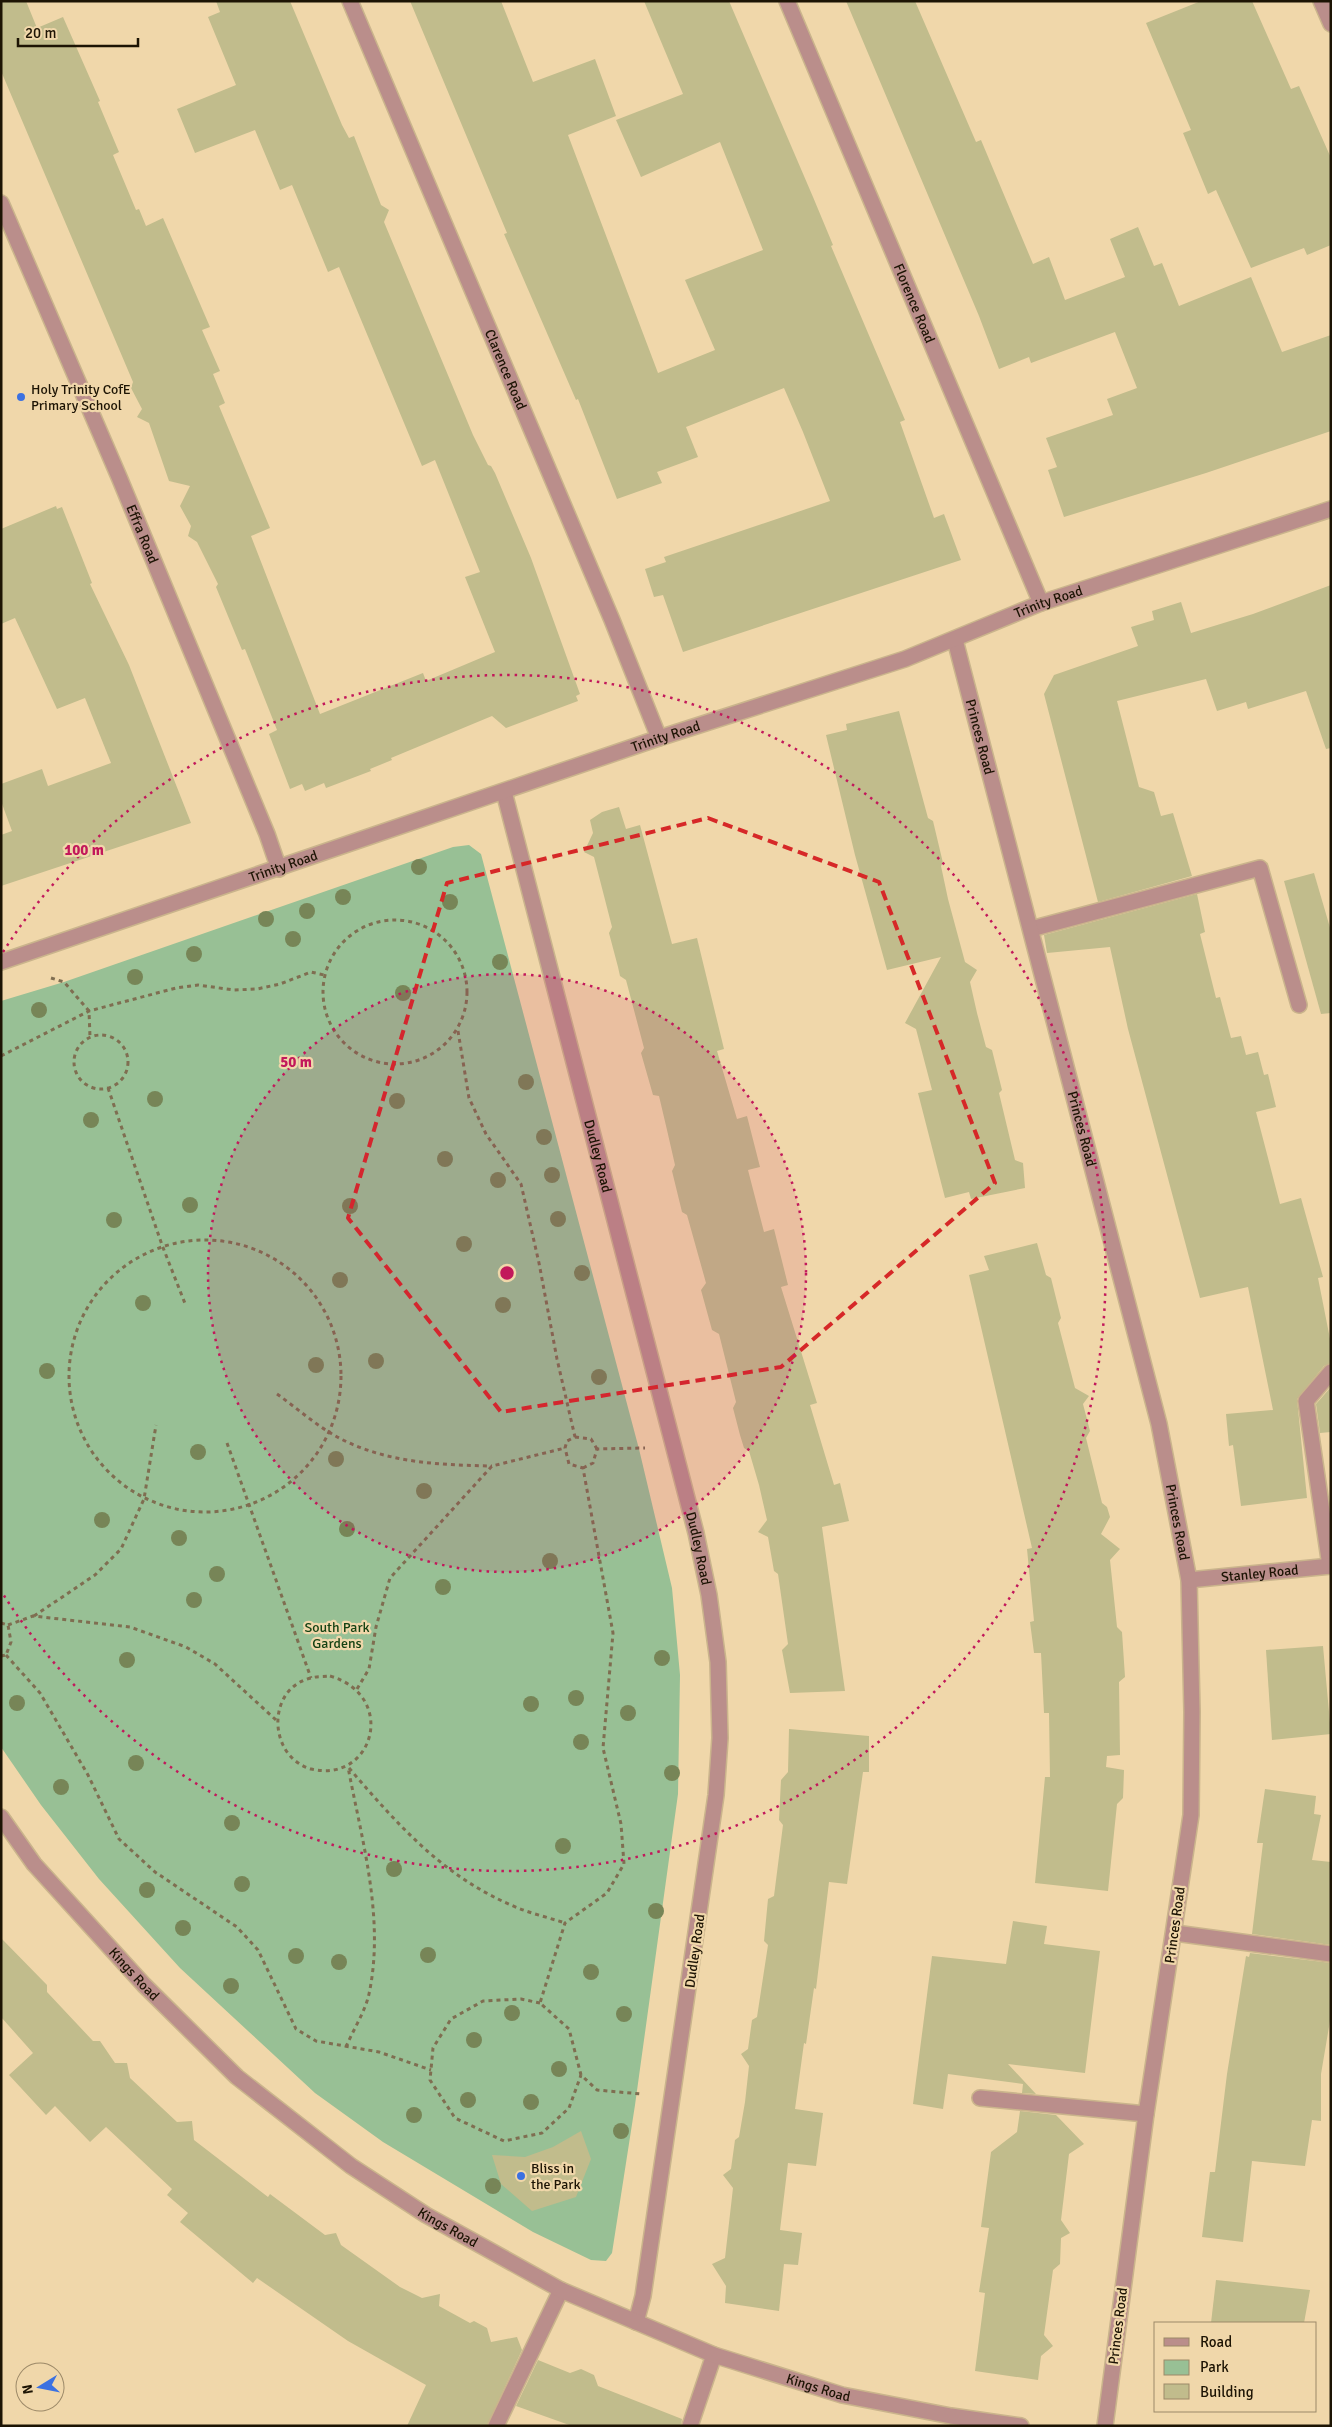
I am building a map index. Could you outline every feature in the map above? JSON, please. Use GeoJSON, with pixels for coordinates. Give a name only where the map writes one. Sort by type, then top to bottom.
{"type":"FeatureCollection","features":[{"type":"Feature","properties":{"kind":"street","name":"Clarence Road"},"geometry":{"type":"LineString","coordinates":[[350,1],[612,620],[659,738]]}},
{"type":"Feature","properties":{"kind":"street","name":"Florence Road"},"geometry":{"type":"LineString","coordinates":[[787,1],[1041,603]]}},
{"type":"Feature","properties":{"kind":"street"},"geometry":{"type":"LineString","coordinates":[[1321,1],[1331,24]]}},
{"type":"Feature","properties":{"kind":"street","name":"Effra Road"},"geometry":{"type":"LineString","coordinates":[[1,203],[119,477],[279,869]]}},
{"type":"Feature","properties":{"kind":"street","name":"Trinity Road"},"geometry":{"type":"LineString","coordinates":[[1,962],[279,869],[659,738],[905,660],[1041,603],[1331,509]]}},
{"type":"Feature","properties":{"kind":"street","name":"Princes Road"},"geometry":{"type":"LineString","coordinates":[[955,640],[1159,1424],[1189,1580],[1192,1712],[1191,1815],[1175,1933],[1146,2114],[1105,2426]]}},
{"type":"Feature","properties":{"kind":"street","name":"Dudley Road"},"geometry":{"type":"LineString","coordinates":[[504,792],[696,1533],[709,1595],[718,1662],[720,1738],[716,1795],[673,2099],[643,2296],[636,2322]]}},
{"type":"Feature","properties":{"kind":"street"},"geometry":{"type":"LineString","coordinates":[[1031,929],[1260,868],[1299,1005]]}},
{"type":"Feature","properties":{"kind":"street"},"geometry":{"type":"LineString","coordinates":[[1330,1566],[1306,1401],[1331,1372]]}},
{"type":"Feature","properties":{"kind":"street","name":"Stanley Road"},"geometry":{"type":"LineString","coordinates":[[1189,1580],[1330,1566]]}},
{"type":"Feature","properties":{"kind":"street","name":"Kings Road"},"geometry":{"type":"LineString","coordinates":[[1,1817],[34,1864],[144,1985],[237,2077],[351,2166],[426,2214],[561,2290],[714,2355],[842,2395],[951,2416],[1021,2426]]}},
{"type":"Feature","properties":{"kind":"street"},"geometry":{"type":"LineString","coordinates":[[1175,1933],[1331,1954]]}},
{"type":"Feature","properties":{"kind":"street"},"geometry":{"type":"LineString","coordinates":[[980,2098],[1146,2114]]}},
{"type":"Feature","properties":{"kind":"street"},"geometry":{"type":"LineString","coordinates":[[496,2426],[561,2290]]}},
{"type":"Feature","properties":{"kind":"street"},"geometry":{"type":"LineString","coordinates":[[690,2426],[714,2355]]}},
{"type":"Feature","properties":{"kind":"path"},"geometry":{"type":"LineString","coordinates":[[458,1031],[432,1054],[409,1063],[385,1064],[362,1057],[342,1042],[329,1022],[323,998],[324,975],[334,953],[349,936],[370,924],[392,920],[416,923],[437,934],[453,950],[464,972],[466,995],[458,1031],[469,1098],[486,1134],[521,1184],[539,1263],[557,1359],[576,1437]]}},
{"type":"Feature","properties":{"kind":"path"},"geometry":{"type":"LineString","coordinates":[[1,1056],[89,1011],[176,988],[198,986],[234,990],[257,989],[280,984],[311,972],[324,975]]}},
{"type":"Feature","properties":{"kind":"path"},"geometry":{"type":"LineString","coordinates":[[51,978],[64,982],[89,1011],[90,1037]]}},
{"type":"Feature","properties":{"kind":"path"},"geometry":{"type":"LineString","coordinates":[[98,1035],[115,1039],[122,1045],[126,1053],[128,1062],[123,1078],[108,1088],[90,1088],[77,1076],[74,1067],[76,1050],[90,1037],[98,1035]]}},
{"type":"Feature","properties":{"kind":"path"},"geometry":{"type":"LineString","coordinates":[[108,1088],[162,1246],[186,1306]]}},
{"type":"Feature","properties":{"kind":"path"},"geometry":{"type":"LineString","coordinates":[[200,1239],[238,1243],[273,1257],[303,1281],[325,1312],[338,1348],[341,1386],[329,1432],[320,1450],[301,1473],[278,1492],[249,1506],[214,1513],[177,1511],[144,1499],[109,1474],[85,1442],[71,1405],[68,1365],[77,1326],[97,1291],[126,1264],[162,1246],[200,1239]]}},
{"type":"Feature","properties":{"kind":"path"},"geometry":{"type":"LineString","coordinates":[[277,1394],[329,1432],[379,1454],[427,1464],[492,1466],[564,1448]]}},
{"type":"Feature","properties":{"kind":"path"},"geometry":{"type":"LineString","coordinates":[[1,1623],[8,1625],[33,1616],[95,1575],[121,1549],[144,1499],[156,1425]]}},
{"type":"Feature","properties":{"kind":"path"},"geometry":{"type":"LineString","coordinates":[[576,1437],[591,1439],[597,1449],[593,1463],[583,1468],[569,1464],[564,1448],[567,1441],[576,1437]]}},
{"type":"Feature","properties":{"kind":"path"},"geometry":{"type":"LineString","coordinates":[[227,1444],[311,1678]]}},
{"type":"Feature","properties":{"kind":"path"},"geometry":{"type":"LineString","coordinates":[[597,1449],[645,1448]]}},
{"type":"Feature","properties":{"kind":"path"},"geometry":{"type":"LineString","coordinates":[[356,1689],[369,1669],[376,1627],[390,1578],[492,1466]]}},
{"type":"Feature","properties":{"kind":"path"},"geometry":{"type":"LineString","coordinates":[[540,2003],[565,1923],[607,1894],[624,1864],[622,1824],[603,1748],[613,1633],[583,1468]]}},
{"type":"Feature","properties":{"kind":"path"},"geometry":{"type":"LineString","coordinates":[[33,1616],[130,1627],[186,1647],[215,1664],[276,1720]]}},
{"type":"Feature","properties":{"kind":"path"},"geometry":{"type":"LineString","coordinates":[[6,1655],[11,1642],[8,1625]]}},
{"type":"Feature","properties":{"kind":"path"},"geometry":{"type":"LineString","coordinates":[[1,1656],[6,1655]]}},
{"type":"Feature","properties":{"kind":"path"},"geometry":{"type":"LineString","coordinates":[[6,1655],[40,1693],[88,1775],[119,1839],[155,1872],[237,1928],[258,1950],[296,2028],[316,2042],[379,2052],[431,2070]]}},
{"type":"Feature","properties":{"kind":"path"},"geometry":{"type":"LineString","coordinates":[[330,1676],[344,1680],[356,1689],[365,1700],[370,1714],[371,1729],[368,1743],[360,1755],[348,1766],[320,1771],[306,1767],[294,1760],[284,1748],[278,1735],[276,1720],[280,1705],[288,1692],[300,1682],[311,1678],[330,1676]]}},
{"type":"Feature","properties":{"kind":"path"},"geometry":{"type":"LineString","coordinates":[[348,1766],[410,1837],[435,1859],[473,1885],[517,1908],[565,1923]]}},
{"type":"Feature","properties":{"kind":"path"},"geometry":{"type":"LineString","coordinates":[[346,2047],[369,1996],[375,1951],[374,1911],[348,1766]]}},
{"type":"Feature","properties":{"kind":"path"},"geometry":{"type":"LineString","coordinates":[[521,1999],[540,2003],[569,2028],[581,2076],[569,2108],[542,2133],[504,2141],[455,2118],[430,2080],[431,2070],[433,2048],[451,2019],[483,2001],[521,1999]]}},
{"type":"Feature","properties":{"kind":"path"},"geometry":{"type":"LineString","coordinates":[[581,2076],[597,2090],[641,2094]]}},
{"type":"Feature","properties":{"kind":"highlighted area"},"geometry":{"type":"Polygon","coordinates":[[[708,818],[879,882],[995,1183],[781,1367],[501,1412],[348,1218],[447,883],[708,818]]]}},
{"type":"Feature","properties":{"kind":"green space","name":"South Park Gardens"},"geometry":{"type":"Polygon","coordinates":[[[469,845],[481,854],[639,1449],[672,1588],[680,1675],[678,1794],[635,2105],[612,2253],[606,2261],[591,2260],[533,2232],[383,2142],[315,2093],[180,1968],[99,1879],[41,1805],[1,1747],[1,1001],[64,982],[453,847],[469,845]]]}},
{"type":"Feature","properties":{"kind":"building"},"geometry":{"type":"Polygon","coordinates":[[[1,1],[26,1],[37,28],[63,17],[100,101],[98,102],[119,152],[113,155],[136,210],[139,209],[146,226],[163,218],[210,327],[202,330],[220,371],[213,374],[225,403],[219,406],[270,528],[251,536],[320,714],[423,673],[426,681],[495,652],[465,577],[480,572],[435,460],[422,466],[339,267],[328,272],[292,185],[280,190],[255,130],[195,153],[177,109],[236,85],[208,17],[220,12],[216,1],[290,1],[342,125],[349,138],[354,136],[381,205],[389,210],[384,222],[473,435],[488,465],[491,466],[495,473],[531,558],[580,694],[576,696],[578,701],[506,728],[492,716],[391,758],[392,760],[370,769],[371,771],[326,788],[324,783],[305,791],[302,784],[290,789],[269,734],[277,730],[245,649],[242,650],[216,587],[218,584],[197,542],[188,536],[191,526],[180,506],[190,486],[169,481],[149,423],[137,417],[142,409],[131,388],[133,382],[1,71],[1,1]]]}},
{"type":"Feature","properties":{"kind":"building"},"geometry":{"type":"Polygon","coordinates":[[[410,1],[501,1],[533,82],[595,59],[616,116],[568,135],[658,373],[715,350],[685,280],[763,250],[720,142],[641,177],[616,120],[683,94],[644,1],[729,1],[813,197],[833,245],[831,246],[905,420],[900,422],[934,518],[944,514],[961,560],[683,652],[663,595],[654,597],[645,569],[666,562],[664,557],[830,501],[803,432],[784,388],[686,427],[698,457],[657,472],[662,483],[617,499],[578,399],[576,400],[504,234],[507,233],[410,1]]]}},
{"type":"Feature","properties":{"kind":"building"},"geometry":{"type":"Polygon","coordinates":[[[846,1],[915,1],[976,142],[981,140],[1033,264],[1049,257],[1065,300],[1125,277],[1110,239],[1138,227],[1154,266],[1162,263],[1179,306],[1251,277],[1282,352],[1331,335],[1331,431],[1206,473],[1064,517],[1048,470],[1057,467],[1046,438],[1113,415],[1107,399],[1137,388],[1115,332],[1031,363],[1029,357],[999,369],[979,316],[846,1]]]}},
{"type":"Feature","properties":{"kind":"building"},"geometry":{"type":"Polygon","coordinates":[[[1201,1],[1252,1],[1291,89],[1299,86],[1331,158],[1331,245],[1307,255],[1304,248],[1251,268],[1216,190],[1208,194],[1183,133],[1191,130],[1146,23],[1201,1]]]}},
{"type":"Feature","properties":{"kind":"building"},"geometry":{"type":"Polygon","coordinates":[[[56,506],[57,509],[62,507],[92,583],[90,584],[129,665],[191,823],[1,886],[1,835],[12,831],[1,801],[1,784],[42,769],[48,786],[111,763],[85,698],[57,709],[15,618],[1,624],[1,529],[56,506]]]}},
{"type":"Feature","properties":{"kind":"building"},"geometry":{"type":"Polygon","coordinates":[[[1331,585],[1331,748],[1326,749],[1306,691],[1248,709],[1246,702],[1217,711],[1206,679],[1117,701],[1139,787],[1154,792],[1161,816],[1173,813],[1192,876],[1098,902],[1044,694],[1054,675],[1138,646],[1131,627],[1154,620],[1152,611],[1181,602],[1191,633],[1253,614],[1331,585]]]}},
{"type":"Feature","properties":{"kind":"building"},"geometry":{"type":"Polygon","coordinates":[[[899,711],[928,818],[933,821],[943,863],[941,866],[948,899],[965,962],[977,970],[970,982],[986,1047],[992,1050],[1002,1090],[999,1093],[1015,1160],[1023,1163],[1025,1188],[971,1199],[969,1192],[945,1198],[918,1093],[932,1090],[916,1029],[905,1023],[941,957],[887,970],[855,855],[826,735],[847,730],[846,724],[899,711]]]}},
{"type":"Feature","properties":{"kind":"building"},"geometry":{"type":"Polygon","coordinates":[[[619,807],[626,829],[640,825],[672,944],[697,938],[724,1049],[717,1051],[737,1119],[747,1116],[760,1167],[748,1170],[764,1232],[774,1229],[788,1285],[781,1287],[817,1403],[810,1405],[834,1485],[840,1483],[849,1521],[822,1527],[845,1691],[790,1693],[782,1650],[788,1644],[778,1574],[774,1571],[768,1537],[758,1532],[767,1520],[759,1485],[749,1451],[744,1448],[740,1435],[733,1408],[736,1402],[719,1334],[712,1330],[701,1290],[706,1283],[687,1215],[682,1212],[672,1171],[675,1165],[659,1096],[653,1095],[641,1053],[644,1048],[626,980],[620,976],[609,933],[612,927],[594,857],[584,852],[593,833],[590,820],[602,812],[619,807]]]}},
{"type":"Feature","properties":{"kind":"building"},"geometry":{"type":"Polygon","coordinates":[[[1314,873],[1331,931],[1331,1013],[1321,1014],[1284,881],[1314,873]]]}},
{"type":"Feature","properties":{"kind":"building"},"geometry":{"type":"Polygon","coordinates":[[[1197,894],[1205,932],[1200,934],[1216,998],[1220,997],[1231,1038],[1241,1036],[1246,1055],[1258,1052],[1264,1075],[1268,1074],[1276,1107],[1256,1112],[1280,1204],[1301,1198],[1323,1277],[1318,1278],[1331,1344],[1331,1363],[1324,1366],[1297,1399],[1307,1498],[1241,1506],[1233,1445],[1229,1446],[1226,1414],[1273,1410],[1248,1287],[1200,1298],[1128,1029],[1110,947],[1047,953],[1044,935],[1197,894]]]}},
{"type":"Feature","properties":{"kind":"building"},"geometry":{"type":"Polygon","coordinates":[[[1037,1243],[1046,1275],[1051,1278],[1061,1318],[1058,1323],[1075,1388],[1089,1396],[1083,1404],[1090,1431],[1086,1438],[1102,1503],[1107,1507],[1110,1517],[1101,1534],[1120,1549],[1110,1560],[1117,1627],[1122,1632],[1125,1677],[1119,1682],[1120,1755],[1107,1756],[1106,1767],[1124,1770],[1123,1798],[1117,1804],[1108,1891],[1035,1883],[1045,1777],[1050,1777],[1049,1713],[1044,1713],[1041,1653],[1034,1653],[1030,1622],[1034,1621],[1027,1549],[1032,1548],[969,1275],[989,1270],[984,1256],[1037,1243]]]}},
{"type":"Feature","properties":{"kind":"building"},"geometry":{"type":"Polygon","coordinates":[[[1331,1387],[1331,1432],[1320,1433],[1316,1404],[1331,1387]]]}},
{"type":"Feature","properties":{"kind":"building"},"geometry":{"type":"Polygon","coordinates":[[[1323,1646],[1331,1734],[1272,1740],[1266,1650],[1323,1646]]]}},
{"type":"Feature","properties":{"kind":"building"},"geometry":{"type":"Polygon","coordinates":[[[789,1729],[869,1736],[869,1772],[863,1772],[847,1884],[829,1882],[816,1989],[814,1988],[806,2044],[804,2043],[795,2109],[823,2113],[816,2166],[788,2163],[780,2230],[802,2233],[798,2265],[784,2264],[779,2311],[725,2303],[726,2286],[712,2264],[725,2258],[733,2188],[723,2175],[731,2169],[735,2140],[739,2137],[745,2102],[749,2066],[741,2054],[748,2049],[752,2020],[757,2017],[768,1945],[764,1941],[768,1899],[774,1896],[783,1825],[779,1820],[781,1780],[788,1772],[789,1729]]]}},
{"type":"Feature","properties":{"kind":"building"},"geometry":{"type":"Polygon","coordinates":[[[1265,1789],[1316,1796],[1314,1814],[1321,1815],[1312,1860],[1331,1862],[1331,1945],[1252,1934],[1263,1843],[1257,1843],[1265,1789]]]}},
{"type":"Feature","properties":{"kind":"building"},"geometry":{"type":"Polygon","coordinates":[[[1013,1921],[1047,1926],[1044,1944],[1100,1951],[1085,2073],[1008,2064],[1036,2094],[1022,2093],[1023,2084],[948,2074],[943,2109],[913,2104],[932,1956],[1006,1964],[1013,1921]]]}},
{"type":"Feature","properties":{"kind":"building"},"geometry":{"type":"Polygon","coordinates":[[[1,1938],[47,1985],[47,1992],[93,2041],[100,2041],[115,2063],[127,2063],[130,2078],[177,2122],[192,2121],[194,2140],[268,2197],[270,2194],[325,2235],[336,2233],[341,2245],[400,2287],[422,2298],[440,2294],[439,2306],[470,2323],[474,2321],[487,2328],[491,2342],[517,2337],[522,2350],[487,2426],[407,2426],[426,2385],[348,2341],[257,2278],[253,2283],[180,2222],[188,2213],[167,2195],[172,2189],[106,2127],[90,2142],[55,2106],[46,2115],[9,2075],[33,2053],[1,2017],[1,1938]]]}},
{"type":"Feature","properties":{"kind":"building"},"geometry":{"type":"Polygon","coordinates":[[[1250,1953],[1331,1963],[1331,2015],[1321,2074],[1321,2121],[1312,2120],[1305,2166],[1252,2161],[1243,2242],[1202,2237],[1210,2172],[1215,2172],[1227,2074],[1246,1956],[1249,1957],[1250,1953]]]}},
{"type":"Feature","properties":{"kind":"building"},"geometry":{"type":"Polygon","coordinates":[[[1020,2111],[1056,2115],[1084,2144],[1069,2154],[1061,2220],[1070,2233],[1061,2238],[1060,2264],[1053,2270],[1044,2335],[1053,2346],[1041,2356],[1038,2380],[975,2371],[985,2293],[979,2292],[989,2228],[981,2227],[991,2152],[1017,2132],[1020,2111]]]}},
{"type":"Feature","properties":{"kind":"building"},"geometry":{"type":"Polygon","coordinates":[[[581,2131],[591,2159],[576,2197],[532,2211],[501,2184],[492,2155],[525,2157],[553,2147],[581,2131]]]}},
{"type":"Feature","properties":{"kind":"building"},"geometry":{"type":"Polygon","coordinates":[[[1216,2280],[1310,2290],[1304,2322],[1211,2322],[1216,2280]]]}},
{"type":"Feature","properties":{"kind":"building"},"geometry":{"type":"Polygon","coordinates":[[[538,2360],[570,2373],[581,2369],[594,2375],[598,2386],[682,2419],[681,2426],[572,2426],[516,2406],[538,2360]]]}},
{"type":"Feature","properties":{"kind":"place","name":"Holy Trinity CofE Primary School"},"geometry":{"type":"Point","coordinates":[21,397]}},
{"type":"Feature","properties":{"kind":"place","name":"Bliss in the Park"},"geometry":{"type":"Point","coordinates":[521,2176]}}]}
